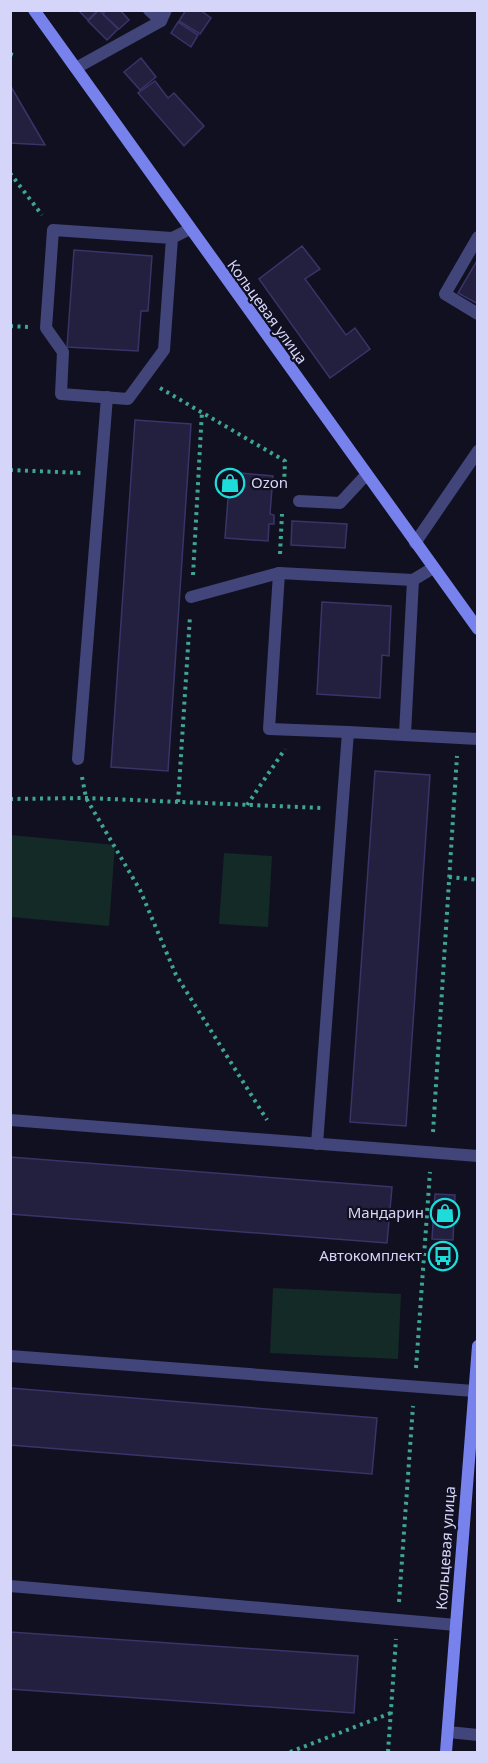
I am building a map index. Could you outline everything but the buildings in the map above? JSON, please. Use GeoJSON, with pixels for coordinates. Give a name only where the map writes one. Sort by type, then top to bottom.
{"type":"FeatureCollection","features":[{"type":"Feature","properties":{"kind":"street","name":"Кольцевая улица"},"geometry":{"type":"LineString","coordinates":[[34,10],[477,627]]}},
{"type":"Feature","properties":{"kind":"street"},"geometry":{"type":"LineString","coordinates":[[149,10],[163,16]]}},
{"type":"Feature","properties":{"kind":"street"},"geometry":{"type":"LineString","coordinates":[[76,68],[163,16]]}},
{"type":"Feature","properties":{"kind":"street"},"geometry":{"type":"LineString","coordinates":[[172,238],[164,350],[129,399],[61,394],[63,352],[46,328],[53,230],[172,238],[190,229]]}},
{"type":"Feature","properties":{"kind":"street"},"geometry":{"type":"LineString","coordinates":[[477,237],[445,294],[477,314]]}},
{"type":"Feature","properties":{"kind":"street"},"geometry":{"type":"LineString","coordinates":[[78,759],[107,397]]}},
{"type":"Feature","properties":{"kind":"street"},"geometry":{"type":"LineString","coordinates":[[415,543],[477,452]]}},
{"type":"Feature","properties":{"kind":"street"},"geometry":{"type":"LineString","coordinates":[[299,501],[339,503],[366,474]]}},
{"type":"Feature","properties":{"kind":"street"},"geometry":{"type":"LineString","coordinates":[[192,597],[279,573],[413,580],[433,568]]}},
{"type":"Feature","properties":{"kind":"street"},"geometry":{"type":"LineString","coordinates":[[279,573],[269,729],[477,739]]}},
{"type":"Feature","properties":{"kind":"street"},"geometry":{"type":"LineString","coordinates":[[405,734],[413,580]]}},
{"type":"Feature","properties":{"kind":"street"},"geometry":{"type":"LineString","coordinates":[[317,1144],[348,732]]}},
{"type":"Feature","properties":{"kind":"street"},"geometry":{"type":"LineString","coordinates":[[10,1120],[477,1156]]}},
{"type":"Feature","properties":{"kind":"street","name":"Кольцевая улица"},"geometry":{"type":"LineString","coordinates":[[446,1752],[477,1346]]}},
{"type":"Feature","properties":{"kind":"street"},"geometry":{"type":"LineString","coordinates":[[10,1356],[474,1391]]}},
{"type":"Feature","properties":{"kind":"street"},"geometry":{"type":"LineString","coordinates":[[10,1586],[456,1625]]}},
{"type":"Feature","properties":{"kind":"street"},"geometry":{"type":"LineString","coordinates":[[448,1732],[477,1734]]}},
{"type":"Feature","properties":{"kind":"path"},"geometry":{"type":"LineString","coordinates":[[10,173],[53,230]]}},
{"type":"Feature","properties":{"kind":"path"},"geometry":{"type":"LineString","coordinates":[[143,379],[285,460],[284,494]]}},
{"type":"Feature","properties":{"kind":"path"},"geometry":{"type":"LineString","coordinates":[[10,470],[100,474]]}},
{"type":"Feature","properties":{"kind":"path"},"geometry":{"type":"LineString","coordinates":[[279,573],[283,506]]}},
{"type":"Feature","properties":{"kind":"path"},"geometry":{"type":"LineString","coordinates":[[247,805],[298,730]]}},
{"type":"Feature","properties":{"kind":"path"},"geometry":{"type":"LineString","coordinates":[[388,1752],[458,737]]}},
{"type":"Feature","properties":{"kind":"path"},"geometry":{"type":"LineString","coordinates":[[78,759],[86,798],[140,890],[176,975],[281,1141]]}},
{"type":"Feature","properties":{"kind":"path"},"geometry":{"type":"LineString","coordinates":[[10,799],[86,798],[341,809]]}},
{"type":"Feature","properties":{"kind":"path"},"geometry":{"type":"LineString","coordinates":[[449,878],[477,880]]}},
{"type":"Feature","properties":{"kind":"path"},"geometry":{"type":"LineString","coordinates":[[291,1752],[391,1713]]}},
{"type":"Feature","properties":{"kind":"path"},"geometry":{"type":"LineString","coordinates":[[291,1752],[302,1752]]}},
{"type":"Feature","properties":{"kind":"green space"},"geometry":{"type":"Polygon","coordinates":[[[11,835],[115,845],[109,926],[11,917],[11,835]]]}},
{"type":"Feature","properties":{"kind":"green space"},"geometry":{"type":"Polygon","coordinates":[[[224,853],[272,856],[268,927],[219,924],[224,853]]]}},
{"type":"Feature","properties":{"kind":"green space"},"geometry":{"type":"Polygon","coordinates":[[[273,1288],[401,1294],[398,1359],[270,1353],[273,1288]]]}},
{"type":"Feature","properties":{"kind":"place","name":"Ozon"},"geometry":{"type":"Point","coordinates":[230,483]}},
{"type":"Feature","properties":{"kind":"place","name":"Мандарин"},"geometry":{"type":"Point","coordinates":[445,1213]}},
{"type":"Feature","properties":{"kind":"place","name":"Автокомплект"},"geometry":{"type":"Point","coordinates":[443,1256]}}]}
